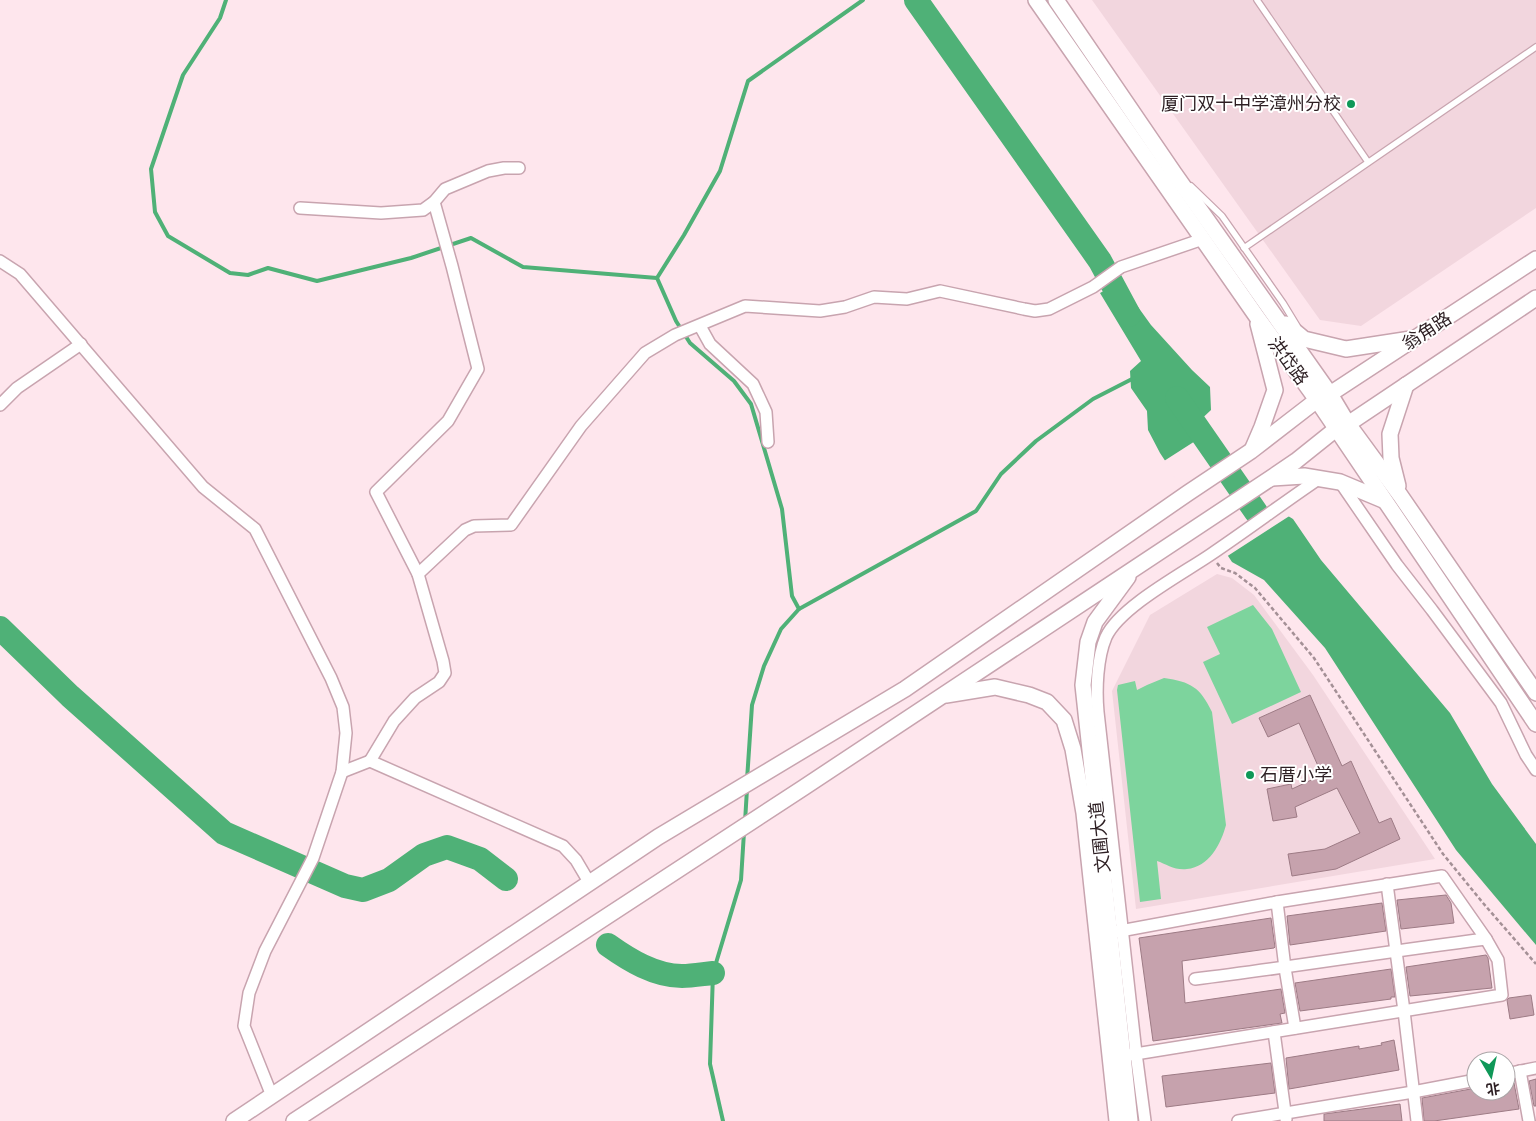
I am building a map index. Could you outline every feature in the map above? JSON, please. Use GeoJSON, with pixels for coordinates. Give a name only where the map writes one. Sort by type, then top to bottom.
{"type":"FeatureCollection","features":[{"type":"Feature","properties":{"kind":"main road","name":"洪岱路"},"geometry":{"type":"LineString","coordinates":[[1036,0],[1257,318],[1323,397]]}},
{"type":"Feature","properties":{"kind":"main road"},"geometry":{"type":"LineString","coordinates":[[1056,0],[1270,310],[1342,427],[1383,500],[1536,724]]}},
{"type":"Feature","properties":{"kind":"main road","name":"翁角路"},"geometry":{"type":"LineString","coordinates":[[234,1121],[658,837],[905,689],[1251,451],[1323,397],[1417,338],[1536,259]]}},
{"type":"Feature","properties":{"kind":"main road","name":"翁角路"},"geometry":{"type":"LineString","coordinates":[[294,1121],[1271,478],[1342,427],[1536,298]]}},
{"type":"Feature","properties":{"kind":"main road"},"geometry":{"type":"LineString","coordinates":[[1270,310],[1304,339],[1346,349],[1417,338]]}},
{"type":"Feature","properties":{"kind":"main road"},"geometry":{"type":"LineString","coordinates":[[1251,451],[1275,390],[1257,318]]}},
{"type":"Feature","properties":{"kind":"main road"},"geometry":{"type":"LineString","coordinates":[[1400,495],[1391,458],[1390,434],[1406,386]]}},
{"type":"Feature","properties":{"kind":"main road"},"geometry":{"type":"LineString","coordinates":[[1342,427],[1400,495],[1536,693]]}},
{"type":"Feature","properties":{"kind":"main road"},"geometry":{"type":"LineString","coordinates":[[1271,478],[1304,476],[1320,478],[1340,482],[1383,500]]}},
{"type":"Feature","properties":{"kind":"main road","name":"文圃大道"},"geometry":{"type":"LineString","coordinates":[[1130,1121],[1129,1054],[1110,932],[1084,685],[1088,642],[1095,622],[1136,567]]}},
{"type":"Feature","properties":{"kind":"main road","name":"文圃大道"},"geometry":{"type":"LineString","coordinates":[[942,695],[995,688],[1029,695],[1047,702],[1064,720],[1073,749],[1084,813],[1110,932],[1117,1121]]}},
{"type":"Feature","properties":{"kind":"street"},"geometry":{"type":"LineString","coordinates":[[300,208],[381,213],[423,210],[434,202],[445,189],[488,171],[519,168]]}},
{"type":"Feature","properties":{"kind":"street"},"geometry":{"type":"LineString","coordinates":[[342,772],[370,761],[394,721],[415,698],[439,682],[444,672],[443,661],[418,574],[376,492],[448,421],[478,369],[434,202]]}},
{"type":"Feature","properties":{"kind":"street"},"geometry":{"type":"LineString","coordinates":[[418,574],[466,530],[474,526],[511,525],[581,426],[645,353],[676,335],[745,306],[820,310],[845,307],[874,297],[907,299],[940,291],[1035,311],[1049,310],[1093,286],[1121,267],[1203,239]]}},
{"type":"Feature","properties":{"kind":"street"},"geometry":{"type":"LineString","coordinates":[[0,261],[20,274],[203,487],[256,529],[331,678],[343,707],[346,733],[342,772],[313,858],[265,951],[249,993],[244,1026],[272,1096]]}},
{"type":"Feature","properties":{"kind":"street"},"geometry":{"type":"LineString","coordinates":[[697,327],[710,344],[753,384],[766,412],[768,442]]}},
{"type":"Feature","properties":{"kind":"street"},"geometry":{"type":"LineString","coordinates":[[0,405],[17,388],[81,344]]}},
{"type":"Feature","properties":{"kind":"street"},"geometry":{"type":"LineString","coordinates":[[1145,1121],[1129,1054],[1502,995],[1498,960],[1486,939],[1442,876],[1277,902],[1110,932],[1096,691],[1099,665],[1106,637],[1120,616],[1320,478]]}},
{"type":"Feature","properties":{"kind":"street"},"geometry":{"type":"LineString","coordinates":[[1340,482],[1397,565],[1501,703],[1526,755],[1536,770]]}},
{"type":"Feature","properties":{"kind":"street"},"geometry":{"type":"LineString","coordinates":[[370,761],[563,846],[576,860],[589,882]]}},
{"type":"Feature","properties":{"kind":"street"},"geometry":{"type":"LineString","coordinates":[[1387,884],[1416,1121]]}},
{"type":"Feature","properties":{"kind":"street"},"geometry":{"type":"LineString","coordinates":[[1277,902],[1295,1028]]}},
{"type":"Feature","properties":{"kind":"street"},"geometry":{"type":"LineString","coordinates":[[1195,980],[1396,950],[1486,939]]}},
{"type":"Feature","properties":{"kind":"street"},"geometry":{"type":"LineString","coordinates":[[1274,1032],[1286,1117]]}},
{"type":"Feature","properties":{"kind":"street"},"geometry":{"type":"LineString","coordinates":[[1516,1072],[1536,1068]]}},
{"type":"Feature","properties":{"kind":"street"},"geometry":{"type":"LineString","coordinates":[[1520,1071],[1529,1121]]}},
{"type":"Feature","properties":{"kind":"street"},"geometry":{"type":"LineString","coordinates":[[1238,1121],[1286,1117],[1466,1082]]}},
{"type":"Feature","properties":{"kind":"lane"},"geometry":{"type":"LineString","coordinates":[[1257,0],[1368,162]]}},
{"type":"Feature","properties":{"kind":"lane"},"geometry":{"type":"LineString","coordinates":[[1244,248],[1536,47]]}},
{"type":"Feature","properties":{"kind":"lane"},"geometry":{"type":"LineString","coordinates":[[1174,173],[1194,188],[1222,216],[1283,303],[1304,339]]}},
{"type":"Feature","properties":{"kind":"path"},"geometry":{"type":"LineString","coordinates":[[1215,551],[1221,568],[1235,573],[1254,588],[1314,658],[1442,854],[1536,964]]}},
{"type":"Feature","properties":{"kind":"shaded area","name":"厦门双十中学漳州分校"},"geometry":{"type":"Polygon","coordinates":[[[1092,0],[1536,0],[1536,208],[1361,326],[1320,320],[1092,0]]]}},
{"type":"Feature","properties":{"kind":"shaded area"},"geometry":{"type":"Polygon","coordinates":[[[1120,282],[1151,325],[1210,387],[1211,410],[1194,426],[1228,479],[1293,519],[1321,560],[1450,713],[1492,784],[1536,844],[1536,945],[1456,850],[1325,648],[1264,580],[1232,562],[1160,453],[1148,430],[1147,411],[1131,388],[1130,371],[1141,361],[1100,293],[1120,282]]]}},
{"type":"Feature","properties":{"kind":"shaded area","name":"石厝小学"},"geometry":{"type":"Polygon","coordinates":[[[1217,574],[1232,578],[1254,595],[1313,675],[1435,859],[1136,909],[1112,691],[1150,615],[1217,574]]]}},
{"type":"Feature","properties":{"kind":"shaded area"},"geometry":{"type":"Polygon","coordinates":[[[1253,605],[1272,629],[1301,692],[1232,724],[1203,662],[1220,654],[1207,627],[1253,605]]]}},
{"type":"Feature","properties":{"kind":"shaded area"},"geometry":{"type":"Polygon","coordinates":[[[1164,678],[1181,681],[1194,687],[1199,691],[1212,712],[1226,825],[1217,847],[1202,864],[1183,869],[1157,861],[1161,899],[1140,902],[1117,690],[1118,685],[1135,681],[1137,690],[1164,678]]]}},
{"type":"Feature","properties":{"kind":"pier"},"geometry":{"type":"Polygon","coordinates":[[[1203,436],[1229,478],[1291,515],[1226,557],[1164,461],[1203,436]]]}},
{"type":"Feature","properties":{"kind":"building"},"geometry":{"type":"Polygon","coordinates":[[[1310,695],[1342,766],[1351,761],[1379,823],[1391,818],[1400,839],[1336,869],[1292,876],[1288,854],[1325,849],[1360,833],[1337,788],[1295,807],[1297,817],[1273,821],[1267,789],[1291,784],[1292,789],[1322,775],[1299,723],[1268,737],[1259,718],[1310,695]]]}},
{"type":"Feature","properties":{"kind":"building"},"geometry":{"type":"Polygon","coordinates":[[[1446,895],[1451,903],[1454,923],[1401,929],[1397,900],[1446,895]]]}},
{"type":"Feature","properties":{"kind":"building"},"geometry":{"type":"Polygon","coordinates":[[[1382,903],[1386,931],[1290,945],[1287,916],[1382,903]]]}},
{"type":"Feature","properties":{"kind":"building"},"geometry":{"type":"Polygon","coordinates":[[[1271,918],[1274,948],[1182,961],[1185,1003],[1281,989],[1285,1013],[1280,1014],[1282,1023],[1153,1041],[1139,938],[1271,918]]]}},
{"type":"Feature","properties":{"kind":"building"},"geometry":{"type":"Polygon","coordinates":[[[1486,955],[1492,988],[1410,996],[1406,967],[1486,955]]]}},
{"type":"Feature","properties":{"kind":"building"},"geometry":{"type":"Polygon","coordinates":[[[1391,969],[1395,997],[1391,997],[1391,999],[1300,1011],[1295,983],[1391,969]]]}},
{"type":"Feature","properties":{"kind":"building"},"geometry":{"type":"Polygon","coordinates":[[[1531,995],[1534,1015],[1510,1019],[1507,1000],[1509,998],[1531,995]]]}},
{"type":"Feature","properties":{"kind":"building"},"geometry":{"type":"Polygon","coordinates":[[[1394,1040],[1399,1070],[1289,1089],[1286,1058],[1359,1046],[1359,1049],[1382,1045],[1381,1043],[1394,1040]]]}},
{"type":"Feature","properties":{"kind":"building"},"geometry":{"type":"Polygon","coordinates":[[[1271,1063],[1275,1093],[1166,1107],[1162,1076],[1271,1063]]]}},
{"type":"Feature","properties":{"kind":"building"},"geometry":{"type":"Polygon","coordinates":[[[1536,1079],[1536,1106],[1534,1106],[1529,1081],[1536,1079]]]}},
{"type":"Feature","properties":{"kind":"building"},"geometry":{"type":"Polygon","coordinates":[[[1466,1090],[1466,1101],[1516,1101],[1516,1093],[1519,1109],[1424,1121],[1422,1098],[1466,1090]]]}},
{"type":"Feature","properties":{"kind":"building"},"geometry":{"type":"Polygon","coordinates":[[[1400,1104],[1402,1121],[1324,1121],[1324,1114],[1400,1104]]]}},
{"type":"Feature","properties":{"kind":"waterway"},"geometry":{"type":"LineString","coordinates":[[226,0],[220,18],[183,75],[151,169],[155,212],[168,236],[230,273],[248,275],[268,268],[317,281],[411,258],[471,238],[523,267],[657,278],[676,321],[690,343],[734,381],[751,404],[782,509],[792,596],[799,609]]}},
{"type":"Feature","properties":{"kind":"waterway"},"geometry":{"type":"LineString","coordinates":[[657,278],[720,171],[748,81],[863,0]]}},
{"type":"Feature","properties":{"kind":"waterway"},"geometry":{"type":"LineString","coordinates":[[916,0],[1100,261],[1129,315]]}},
{"type":"Feature","properties":{"kind":"waterway"},"geometry":{"type":"LineString","coordinates":[[747,780],[752,705],[764,666],[781,629],[799,609],[976,511],[1001,474],[1036,441],[1093,399],[1134,378]]}},
{"type":"Feature","properties":{"kind":"waterway"},"geometry":{"type":"LineString","coordinates":[[1177,398],[1256,512]]}},
{"type":"Feature","properties":{"kind":"waterway"},"geometry":{"type":"LineString","coordinates":[[0,628],[70,696],[224,833],[345,886],[363,890],[389,880],[424,855],[447,847],[480,859],[506,879]]}},
{"type":"Feature","properties":{"kind":"waterway"},"geometry":{"type":"LineString","coordinates":[[745,822],[747,789]]}},
{"type":"Feature","properties":{"kind":"waterway"},"geometry":{"type":"LineString","coordinates":[[723,1121],[710,1064],[713,973],[741,880],[744,832]]}},
{"type":"Feature","properties":{"kind":"waterway"},"geometry":{"type":"LineString","coordinates":[[608,945],[643,966],[662,973],[682,976],[713,973]]}},
{"type":"Feature","properties":{"kind":"place","name":"厦门双十中学漳州分校"},"geometry":{"type":"Point","coordinates":[1351,104]}},
{"type":"Feature","properties":{"kind":"place","name":"石厝小学"},"geometry":{"type":"Point","coordinates":[1250,775]}}]}
